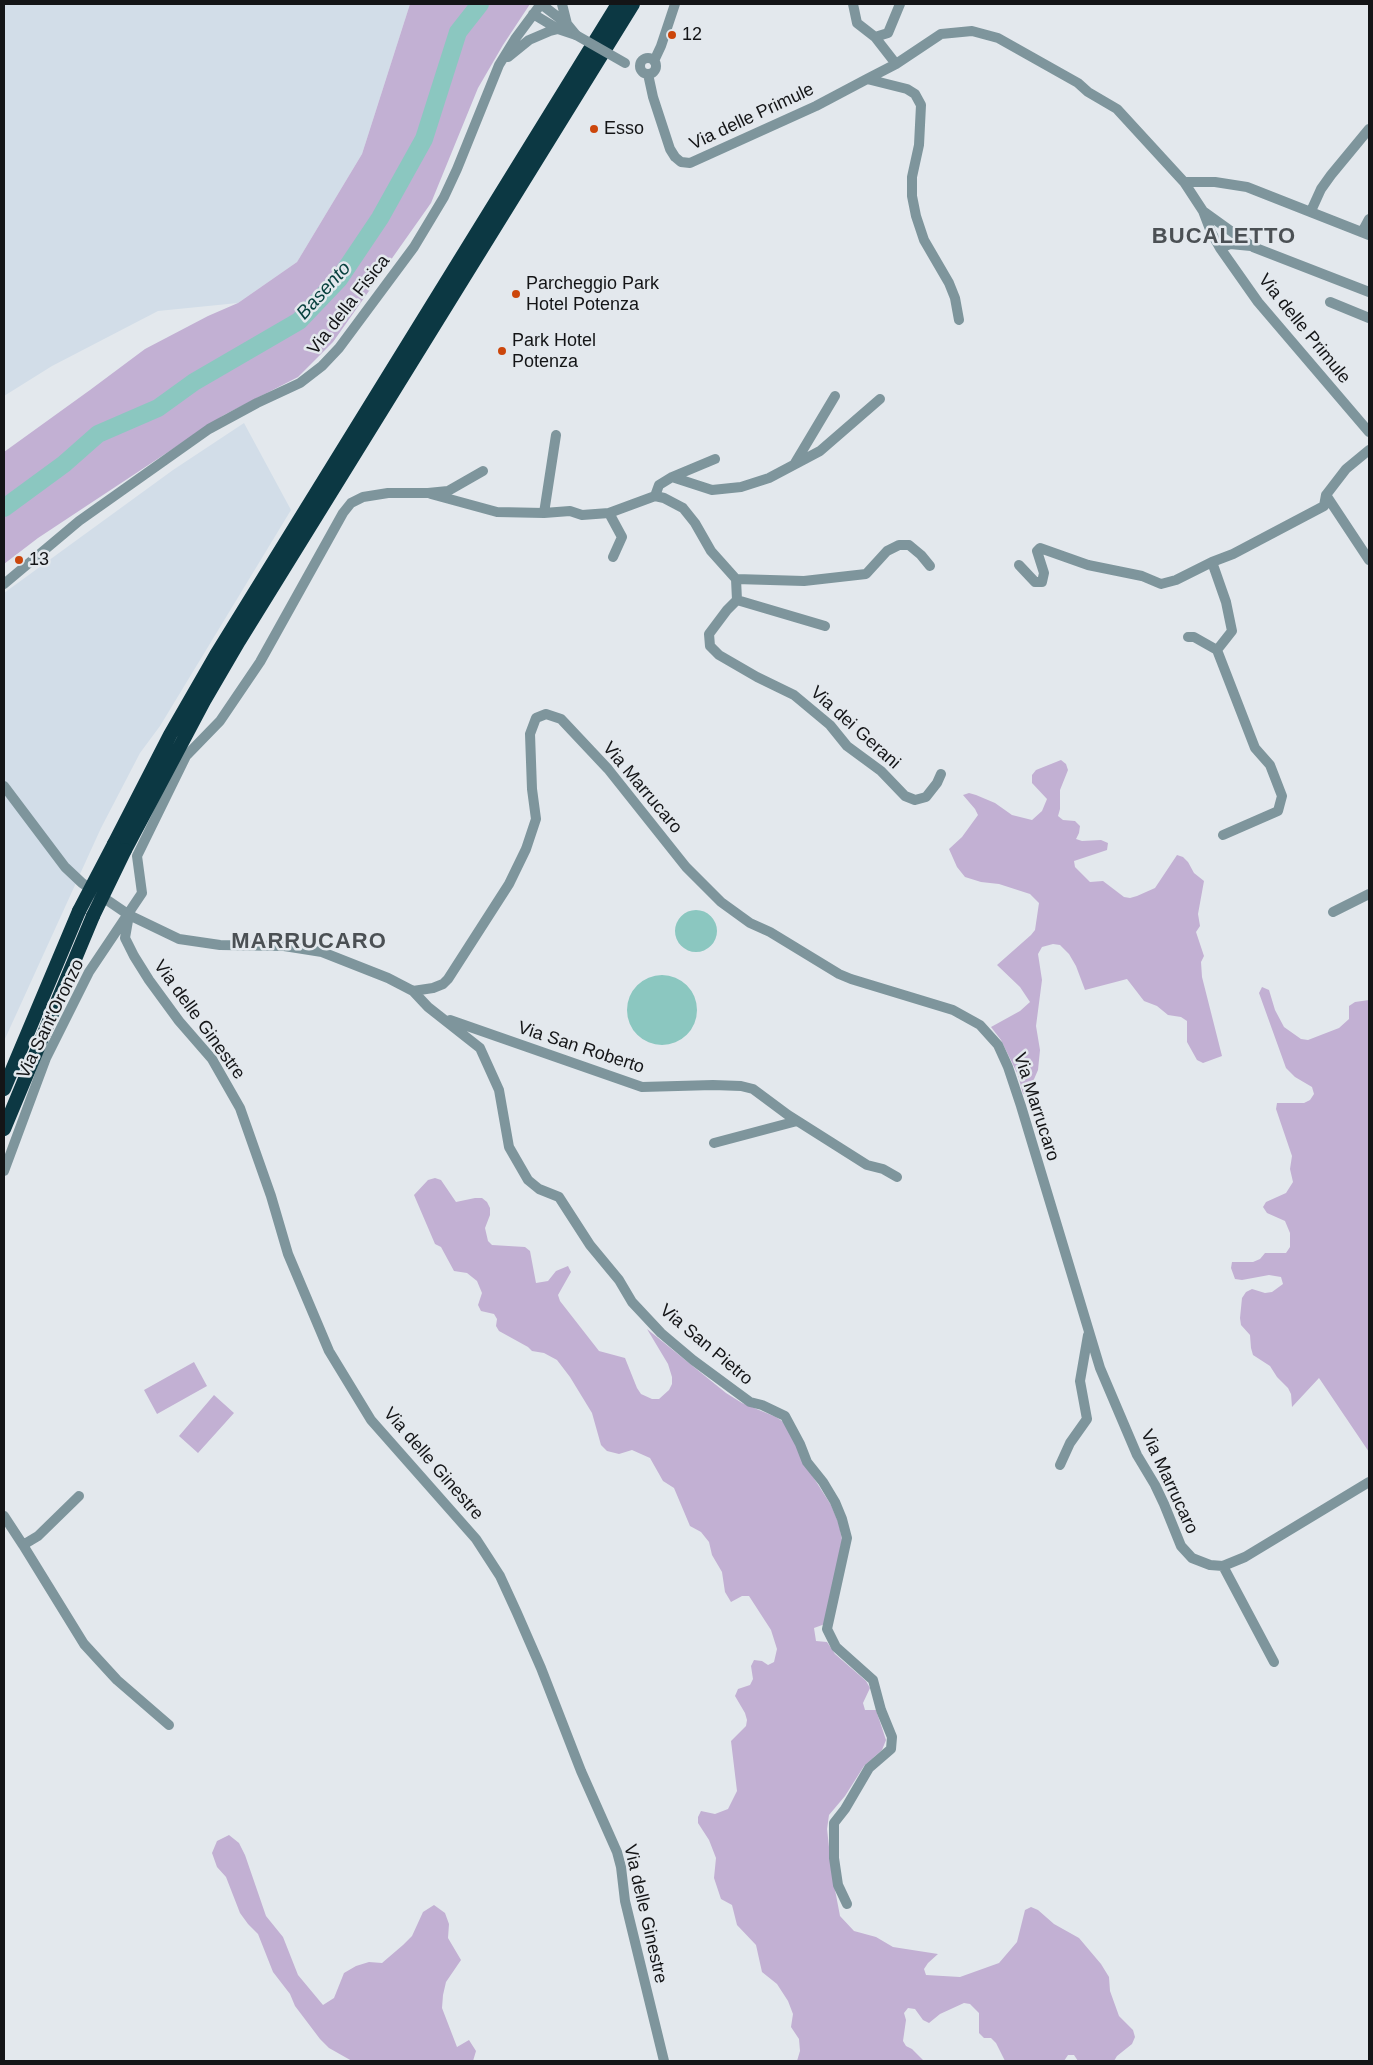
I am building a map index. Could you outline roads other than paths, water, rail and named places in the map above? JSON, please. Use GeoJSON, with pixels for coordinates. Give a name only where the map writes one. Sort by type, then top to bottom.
{"type":"FeatureCollection","features":[{"type":"Feature","properties":{"kind":"highway"},"geometry":{"type":"LineString","coordinates":[[4,1129],[120,847],[170,735],[216,654],[618,4]]}},
{"type":"Feature","properties":{"kind":"highway"},"geometry":{"type":"LineString","coordinates":[[4,1090],[79,911],[120,847],[239,641],[634,4]]}},
{"type":"Feature","properties":{"kind":"street"},"geometry":{"type":"LineString","coordinates":[[541,4],[563,27]]}},
{"type":"Feature","properties":{"kind":"street","name":"Via della Fisica"},"geometry":{"type":"LineString","coordinates":[[4,584],[79,521],[209,429],[257,403],[300,383],[322,366],[339,348],[414,248],[444,197],[499,65],[541,4]]}},
{"type":"Feature","properties":{"kind":"street"},"geometry":{"type":"LineString","coordinates":[[562,4],[563,27]]}},
{"type":"Feature","properties":{"kind":"street"},"geometry":{"type":"LineString","coordinates":[[640,65],[642,71],[648,74],[655,68],[654,61],[662,46],[675,4]]}},
{"type":"Feature","properties":{"kind":"street"},"geometry":{"type":"LineString","coordinates":[[853,4],[857,23],[875,37],[896,64]]}},
{"type":"Feature","properties":{"kind":"street"},"geometry":{"type":"LineString","coordinates":[[875,37],[888,33],[900,4]]}},
{"type":"Feature","properties":{"kind":"street"},"geometry":{"type":"LineString","coordinates":[[533,14],[563,27],[625,62],[640,65]]}},
{"type":"Feature","properties":{"kind":"street"},"geometry":{"type":"LineString","coordinates":[[499,65],[529,40],[563,27]]}},
{"type":"Feature","properties":{"kind":"street","name":"Via delle Primule"},"geometry":{"type":"LineString","coordinates":[[648,74],[653,97],[670,149],[681,162],[690,164],[816,106],[896,64],[940,34],[972,31],[998,38],[1078,83],[1088,92],[1117,109],[1184,182],[1203,211],[1220,248],[1258,302],[1369,432]]}},
{"type":"Feature","properties":{"kind":"street"},"geometry":{"type":"LineString","coordinates":[[640,65],[647,59],[654,61]]}},
{"type":"Feature","properties":{"kind":"street"},"geometry":{"type":"LineString","coordinates":[[867,79],[907,89],[915,94],[920,106],[922,118],[919,145],[912,177],[912,196],[924,240],[950,283],[959,320]]}},
{"type":"Feature","properties":{"kind":"street"},"geometry":{"type":"LineString","coordinates":[[1311,211],[1330,175],[1369,129]]}},
{"type":"Feature","properties":{"kind":"street"},"geometry":{"type":"LineString","coordinates":[[1184,182],[1215,182],[1247,187],[1366,233],[1369,219]]}},
{"type":"Feature","properties":{"kind":"street"},"geometry":{"type":"LineString","coordinates":[[1203,211],[1253,247]]}},
{"type":"Feature","properties":{"kind":"street"},"geometry":{"type":"LineString","coordinates":[[1220,248],[1230,244],[1253,247],[1369,292]]}},
{"type":"Feature","properties":{"kind":"street"},"geometry":{"type":"LineString","coordinates":[[1330,302],[1369,318]]}},
{"type":"Feature","properties":{"kind":"street"},"geometry":{"type":"LineString","coordinates":[[794,464],[835,396]]}},
{"type":"Feature","properties":{"kind":"street"},"geometry":{"type":"LineString","coordinates":[[672,477],[712,490],[741,488],[769,478],[820,451],[880,399]]}},
{"type":"Feature","properties":{"kind":"street"},"geometry":{"type":"LineString","coordinates":[[544,513],[556,435]]}},
{"type":"Feature","properties":{"kind":"street"},"geometry":{"type":"LineString","coordinates":[[1019,564],[1035,582],[1042,582],[1044,573],[1037,551],[1040,548],[1088,565],[1142,576],[1161,584],[1176,580],[1233,554],[1324,506],[1326,495],[1346,469],[1369,450]]}},
{"type":"Feature","properties":{"kind":"street"},"geometry":{"type":"LineString","coordinates":[[654,496],[659,485],[672,477],[715,459]]}},
{"type":"Feature","properties":{"kind":"street"},"geometry":{"type":"LineString","coordinates":[[428,494],[448,490],[482,471]]}},
{"type":"Feature","properties":{"kind":"street","name":"Via Sant'Oronzo"},"geometry":{"type":"LineString","coordinates":[[4,1171],[50,1050],[89,972],[142,893],[137,856],[186,756],[220,721],[260,662],[343,513],[351,503],[363,496],[388,493],[428,494]]}},
{"type":"Feature","properties":{"kind":"street"},"geometry":{"type":"LineString","coordinates":[[428,494],[497,512],[544,513],[570,511],[582,514],[609,513],[654,496],[664,498],[683,508],[696,523],[711,551],[736,579],[737,600],[825,626]]}},
{"type":"Feature","properties":{"kind":"street"},"geometry":{"type":"LineString","coordinates":[[1326,495],[1369,560]]}},
{"type":"Feature","properties":{"kind":"street"},"geometry":{"type":"LineString","coordinates":[[609,513],[622,537],[613,557]]}},
{"type":"Feature","properties":{"kind":"street"},"geometry":{"type":"LineString","coordinates":[[736,579],[804,581],[866,574],[887,551],[899,545],[909,545],[921,554],[930,566]]}},
{"type":"Feature","properties":{"kind":"street"},"geometry":{"type":"LineString","coordinates":[[1212,562],[1226,602],[1232,632],[1217,650]]}},
{"type":"Feature","properties":{"kind":"street","name":"Via dei Gerani"},"geometry":{"type":"LineString","coordinates":[[737,600],[709,634],[710,646],[719,655],[794,695],[830,725],[847,746],[881,771],[905,796],[915,800],[926,797],[937,783],[941,774]]}},
{"type":"Feature","properties":{"kind":"street"},"geometry":{"type":"LineString","coordinates":[[1188,637],[1194,637],[1217,650],[1255,748],[1270,765],[1282,796],[1278,811],[1223,835]]}},
{"type":"Feature","properties":{"kind":"street","name":"Via Marrucaro"},"geometry":{"type":"LineString","coordinates":[[413,991],[433,988],[443,984],[509,884],[526,849],[536,819],[532,789],[530,734],[536,718],[546,714],[561,719],[608,769],[686,867],[721,902],[750,923],[839,974],[953,1010],[980,1025],[998,1045],[1008,1067],[1100,1368],[1133,1446],[1156,1485],[1180,1546],[1192,1558],[1210,1565],[1224,1566]]}},
{"type":"Feature","properties":{"kind":"street"},"geometry":{"type":"LineString","coordinates":[[4,786],[65,867],[82,883],[129,914],[179,939],[220,945],[284,946],[322,952],[388,978],[413,991]]}},
{"type":"Feature","properties":{"kind":"street"},"geometry":{"type":"LineString","coordinates":[[1333,912],[1369,894]]}},
{"type":"Feature","properties":{"kind":"street","name":"Via delle Ginestre"},"geometry":{"type":"LineString","coordinates":[[129,914],[126,938],[134,956],[174,1014],[212,1059],[240,1108],[268,1188],[288,1254],[329,1351],[371,1420],[476,1539],[500,1576],[514,1606],[541,1668],[581,1771],[617,1852],[621,1867],[625,1901],[664,2061]]}},
{"type":"Feature","properties":{"kind":"street","name":"Via San Pietro"},"geometry":{"type":"LineString","coordinates":[[413,991],[480,1048],[499,1090],[510,1147],[528,1180],[539,1189],[559,1197],[590,1245],[619,1280],[632,1302],[661,1332],[693,1360],[750,1402],[762,1405],[785,1416],[807,1462],[823,1482],[839,1510],[847,1538],[827,1629],[836,1647],[873,1680],[881,1710],[892,1737],[891,1749],[869,1768],[845,1809],[834,1823],[834,1858],[838,1885],[847,1904]]}},
{"type":"Feature","properties":{"kind":"street","name":"Via San Roberto"},"geometry":{"type":"LineString","coordinates":[[442,1017],[642,1087],[722,1085],[753,1089],[797,1121],[867,1164],[883,1169],[897,1177]]}},
{"type":"Feature","properties":{"kind":"street"},"geometry":{"type":"LineString","coordinates":[[714,1144],[797,1121]]}},
{"type":"Feature","properties":{"kind":"street","name":"Via Marrucaro"},"geometry":{"type":"LineString","coordinates":[[1060,1465],[1070,1442],[1087,1420],[1080,1382],[1089,1331]]}},
{"type":"Feature","properties":{"kind":"street"},"geometry":{"type":"LineString","coordinates":[[1274,1662],[1224,1566],[1245,1557],[1369,1482]]}},
{"type":"Feature","properties":{"kind":"street"},"geometry":{"type":"LineString","coordinates":[[23,1545],[38,1536],[79,1496]]}},
{"type":"Feature","properties":{"kind":"street"},"geometry":{"type":"LineString","coordinates":[[4,1516],[84,1644],[117,1680],[169,1725]]}},
{"type":"Feature","properties":{"kind":"waterway","name":"Basento"},"geometry":{"type":"LineString","coordinates":[[4,508],[64,464],[98,434],[158,408],[194,382],[299,321],[339,279],[380,218],[424,139],[458,32],[480,4]]}},
{"type":"Feature","properties":{"kind":"place","name":"12"},"geometry":{"type":"Point","coordinates":[672,35]}},
{"type":"Feature","properties":{"kind":"place","name":"Esso"},"geometry":{"type":"Point","coordinates":[594,129]}},
{"type":"Feature","properties":{"kind":"place","name":"Parcheggio Park Hotel Potenza"},"geometry":{"type":"Point","coordinates":[516,294]}},
{"type":"Feature","properties":{"kind":"place","name":"Park Hotel Potenza"},"geometry":{"type":"Point","coordinates":[502,351]}},
{"type":"Feature","properties":{"kind":"place","name":"13"},"geometry":{"type":"Point","coordinates":[19,560]}},
{"type":"Feature","properties":{"kind":"district","name":"BUCALETTO"},"geometry":{"type":"Point","coordinates":[1224,237]}},
{"type":"Feature","properties":{"kind":"district","name":"MARRUCARO"},"geometry":{"type":"Point","coordinates":[309,942]}}]}
